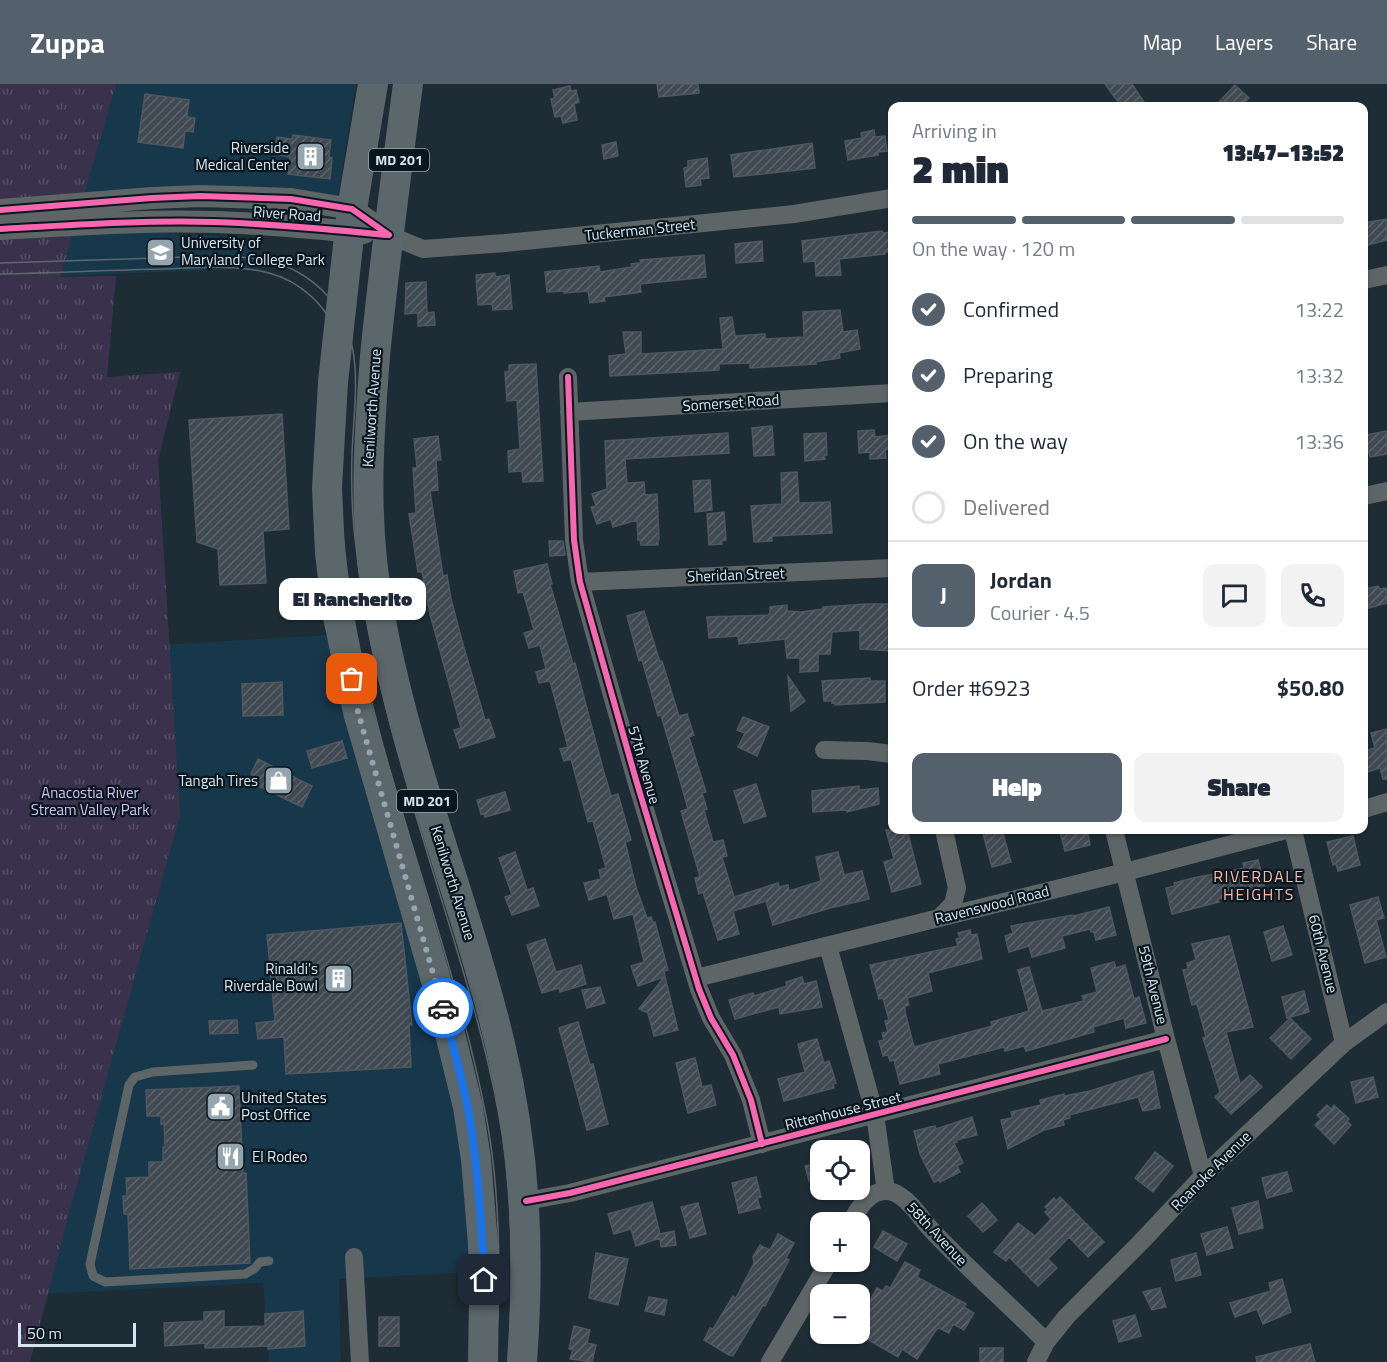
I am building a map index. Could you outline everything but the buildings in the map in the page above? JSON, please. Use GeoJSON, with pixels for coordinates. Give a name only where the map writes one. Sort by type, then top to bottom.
{"type":"FeatureCollection","features":[{"type":"Feature","properties":{"kind":"main road","name":"MD 201"},"geometry":{"type":"LineString","coordinates":[[373,84],[351,220],[333,382],[327,457],[330,552],[337,612],[358,712],[442,1001],[468,1107],[476,1159],[483,1244],[483,1362]]}},
{"type":"Feature","properties":{"kind":"main road","name":"Kenilworth Avenue"},"geometry":{"type":"LineString","coordinates":[[408,84],[381,290],[368,450],[367,504],[374,574],[390,671],[476,955],[500,1045],[518,1134],[526,1201],[527,1263],[522,1362]]}},
{"type":"Feature","properties":{"kind":"street","name":"River Road"},"geometry":{"type":"LineString","coordinates":[[0,210],[200,196],[291,200],[389,235]]}},
{"type":"Feature","properties":{"kind":"street","name":"Tuckerman Street"},"geometry":{"type":"LineString","coordinates":[[389,235],[423,249],[794,214],[888,199]]}},
{"type":"Feature","properties":{"kind":"street","name":"River Road"},"geometry":{"type":"LineString","coordinates":[[0,229],[87,224],[202,222],[306,226],[351,220]]}},
{"type":"Feature","properties":{"kind":"street"},"geometry":{"type":"LineString","coordinates":[[1368,279],[1387,275]]}},
{"type":"Feature","properties":{"kind":"street","name":"57th Avenue"},"geometry":{"type":"LineString","coordinates":[[568,377],[574,540],[580,582],[642,801],[696,978],[711,1018],[733,1055],[751,1100],[762,1144]]}},
{"type":"Feature","properties":{"kind":"street","name":"Somerset Road"},"geometry":{"type":"LineString","coordinates":[[568,412],[888,393]]}},
{"type":"Feature","properties":{"kind":"street"},"geometry":{"type":"LineString","coordinates":[[1368,496],[1386,494]]}},
{"type":"Feature","properties":{"kind":"street","name":"Sheridan Street"},"geometry":{"type":"LineString","coordinates":[[580,582],[888,568]]}},
{"type":"Feature","properties":{"kind":"street"},"geometry":{"type":"LineString","coordinates":[[824,750],[888,754]]}},
{"type":"Feature","properties":{"kind":"street"},"geometry":{"type":"LineString","coordinates":[[1368,808],[1387,802]]}},
{"type":"Feature","properties":{"kind":"street"},"geometry":{"type":"LineString","coordinates":[[938,919],[949,910],[956,897],[955,877],[945,834]]}},
{"type":"Feature","properties":{"kind":"street","name":"59th Avenue"},"geometry":{"type":"LineString","coordinates":[[1115,834],[1166,1040],[1203,1176]]}},
{"type":"Feature","properties":{"kind":"street","name":"Ravenswood Road"},"geometry":{"type":"LineString","coordinates":[[696,978],[1271,834]]}},
{"type":"Feature","properties":{"kind":"street","name":"60th Avenue"},"geometry":{"type":"LineString","coordinates":[[1294,834],[1344,1043]]}},
{"type":"Feature","properties":{"kind":"street"},"geometry":{"type":"LineString","coordinates":[[828,946],[875,1115],[885,1191],[868,1198],[858,1212]]}},
{"type":"Feature","properties":{"kind":"street","name":"Roanoke Avenue"},"geometry":{"type":"LineString","coordinates":[[1046,1342],[1089,1293],[1203,1176],[1344,1043],[1387,1012]]}},
{"type":"Feature","properties":{"kind":"street","name":"Rittenhouse Street"},"geometry":{"type":"LineString","coordinates":[[526,1201],[570,1193],[1166,1040]]}},
{"type":"Feature","properties":{"kind":"street","name":"58th Avenue"},"geometry":{"type":"LineString","coordinates":[[885,1191],[894,1193],[908,1203],[945,1245],[1046,1342]]}},
{"type":"Feature","properties":{"kind":"street"},"geometry":{"type":"LineString","coordinates":[[354,1257],[360,1362]]}},
{"type":"Feature","properties":{"kind":"street"},"geometry":{"type":"LineString","coordinates":[[770,1362],[823,1272]]}},
{"type":"Feature","properties":{"kind":"street"},"geometry":{"type":"LineString","coordinates":[[1036,1362],[1046,1342]]}},
{"type":"Feature","properties":{"kind":"lane"},"geometry":{"type":"LineString","coordinates":[[253,1065],[153,1072],[135,1077],[129,1085],[90,1264],[93,1276],[105,1282],[244,1274],[255,1269],[260,1262],[269,1261]]}},
{"type":"Feature","properties":{"kind":"shaded area"},"geometry":{"type":"Polygon","coordinates":[[[0,84],[356,84],[338,195],[292,199],[0,210],[0,84]]]}},
{"type":"Feature","properties":{"kind":"shaded area","name":"University of Maryland, College Park"},"geometry":{"type":"Polygon","coordinates":[[[73,228],[236,237],[271,268],[59,276],[73,228]]]}},
{"type":"Feature","properties":{"kind":"shaded area"},"geometry":{"type":"Polygon","coordinates":[[[328,635],[460,1114],[475,1272],[339,1279],[341,1362],[269,1362],[263,1283],[4,1296],[91,649],[328,635]]]}},
{"type":"Feature","properties":{"kind":"green space","name":"Anacostia River Stream Valley Park"},"geometry":{"type":"Polygon","coordinates":[[[0,84],[116,84],[60,277],[116,276],[107,377],[180,372],[158,460],[180,815],[72,1202],[30,1362],[0,1362],[0,84]]]}},
{"type":"Feature","properties":{"kind":"tram line"},"geometry":{"type":"LineString","coordinates":[[0,263],[201,256],[259,259],[287,267],[311,281],[337,308],[346,327],[352,347],[356,389],[352,500],[356,547],[372,646],[396,744],[482,1038],[503,1140],[509,1195],[511,1251],[508,1362]]}},
{"type":"Feature","properties":{"kind":"tram line"},"geometry":{"type":"LineString","coordinates":[[0,274],[216,267],[256,270],[281,277],[302,289],[325,311],[334,326],[343,359],[341,502],[352,607],[381,737],[473,1056],[492,1151],[499,1242],[495,1362]]}},
{"type":"Feature","properties":{"kind":"cycle path"},"geometry":{"type":"LineString","coordinates":[[0,210],[200,196],[291,199],[352,209],[389,235]]}},
{"type":"Feature","properties":{"kind":"cycle path"},"geometry":{"type":"LineString","coordinates":[[0,229],[107,223],[187,222],[279,225],[386,235]]}},
{"type":"Feature","properties":{"kind":"cycle path"},"geometry":{"type":"LineString","coordinates":[[568,377],[574,540],[580,582],[636,780],[699,989],[711,1018],[733,1055],[751,1100],[762,1144]]}},
{"type":"Feature","properties":{"kind":"cycle path"},"geometry":{"type":"LineString","coordinates":[[526,1201],[570,1193],[1166,1039]]}},
{"type":"Feature","properties":{"kind":"way so far"},"geometry":{"type":"LineString","coordinates":[[352,679],[358,712],[443,1008]]}},
{"type":"Feature","properties":{"kind":"place","name":"Riverside Medical Center"},"geometry":{"type":"Point","coordinates":[310,157]}},
{"type":"Feature","properties":{"kind":"place","name":"University of Maryland, College Park"},"geometry":{"type":"Point","coordinates":[160,252]}},
{"type":"Feature","properties":{"kind":"place","name":"El Rancherito"},"geometry":{"type":"Point","coordinates":[352,679]}},
{"type":"Feature","properties":{"kind":"place","name":"Tangah Tires"},"geometry":{"type":"Point","coordinates":[279,781]}},
{"type":"Feature","properties":{"kind":"place","name":"Rinaldi's Riverdale Bowl"},"geometry":{"type":"Point","coordinates":[339,978]}},
{"type":"Feature","properties":{"kind":"place","name":"United States Post Office"},"geometry":{"type":"Point","coordinates":[220,1107]}},
{"type":"Feature","properties":{"kind":"place","name":"El Rodeo"},"geometry":{"type":"Point","coordinates":[231,1157]}},
{"type":"Feature","properties":{"kind":"district","name":"RIVERDALE HEIGHTS"},"geometry":{"type":"Point","coordinates":[1259,885]}},
{"type":"Feature","properties":{"kind":"route"},"geometry":{"type":"LineString","coordinates":[[443,1008],[468,1107],[476,1159],[484,1280]]}}]}
